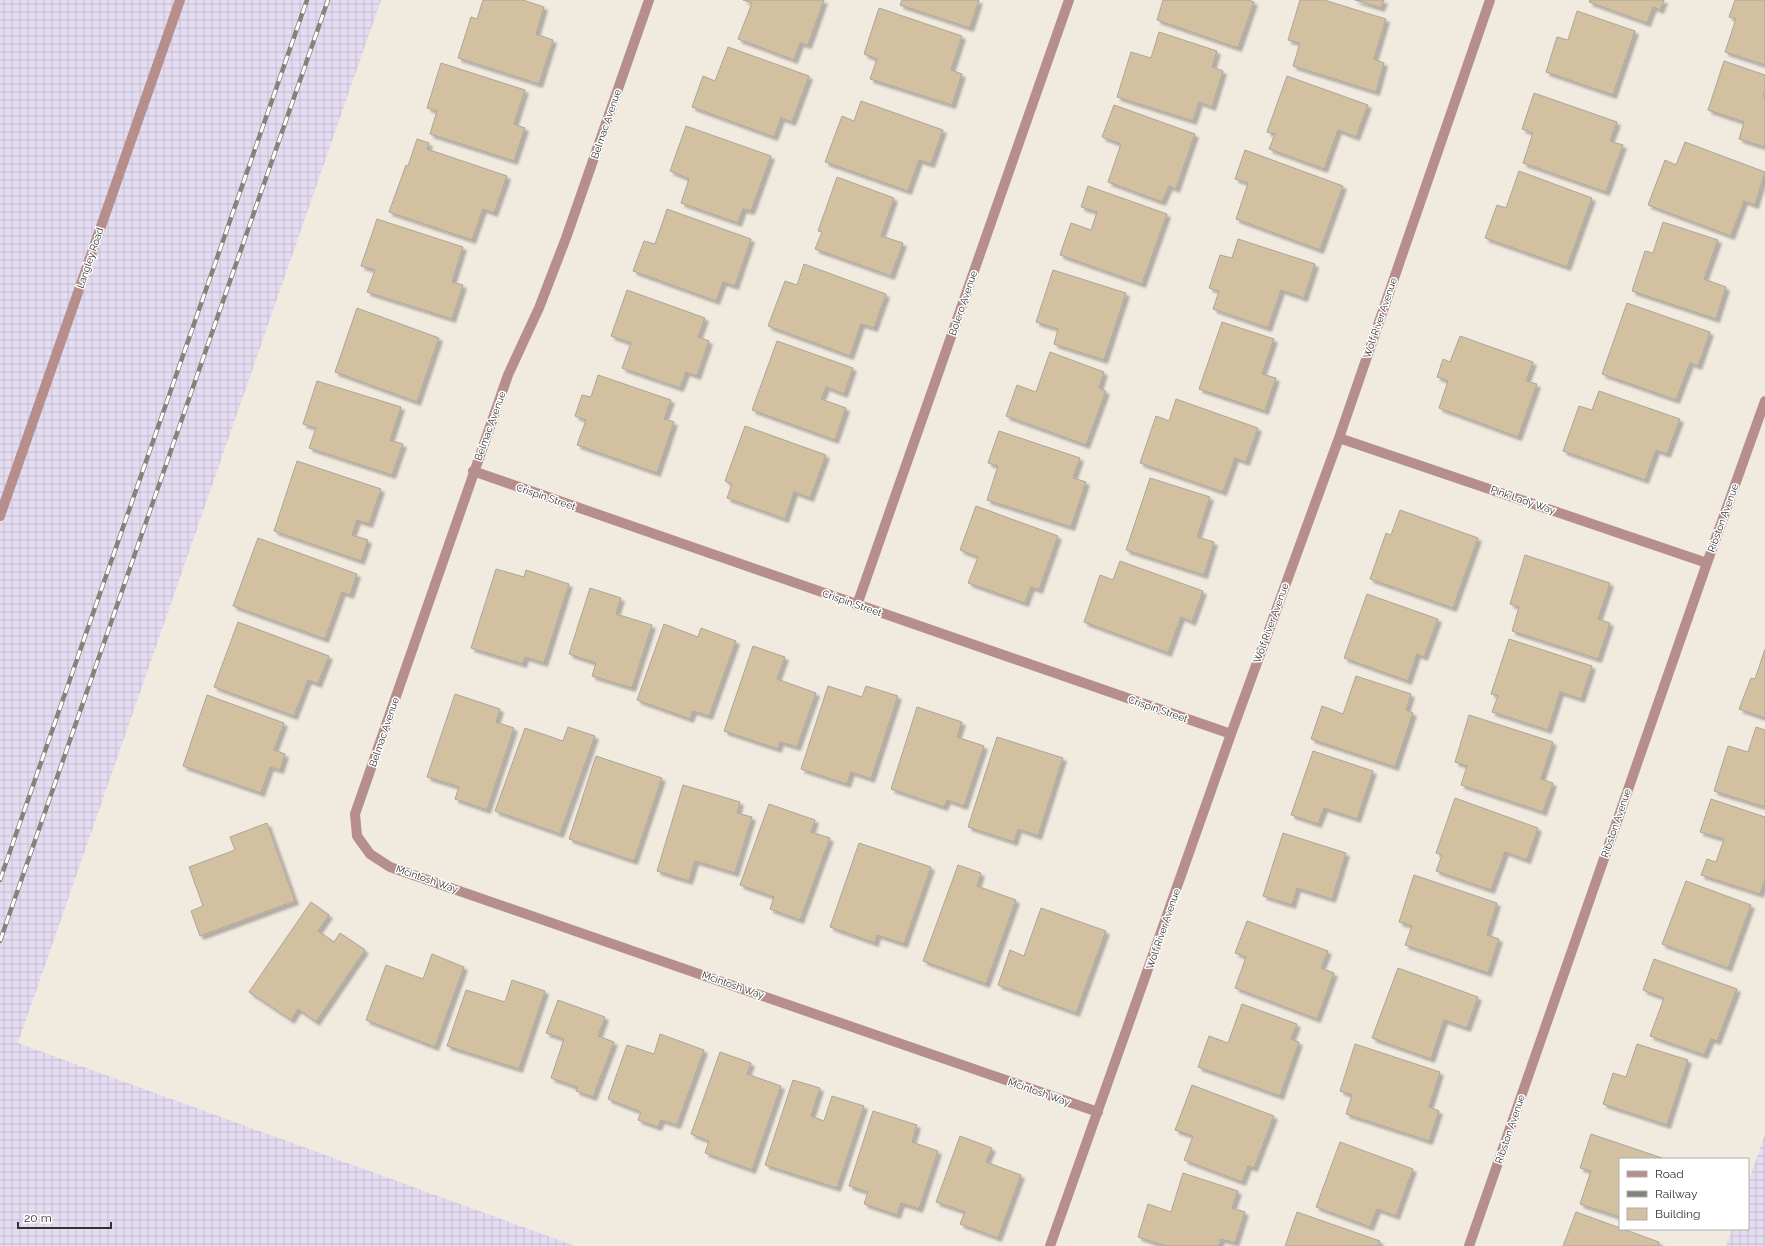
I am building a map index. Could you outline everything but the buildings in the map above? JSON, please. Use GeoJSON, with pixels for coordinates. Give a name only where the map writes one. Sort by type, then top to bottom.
{"type":"FeatureCollection","features":[{"type":"Feature","properties":{"kind":"street","name":"Langley Road"},"geometry":{"type":"LineString","coordinates":[[0,516],[180,0]]}},
{"type":"Feature","properties":{"kind":"street","name":"Belmac Avenue"},"geometry":{"type":"LineString","coordinates":[[370,854],[357,836],[355,814],[473,471],[508,375],[539,308],[566,238],[650,0]]}},
{"type":"Feature","properties":{"kind":"street","name":"Bolero Avenue"},"geometry":{"type":"LineString","coordinates":[[857,605],[1069,0]]}},
{"type":"Feature","properties":{"kind":"street","name":"Wolf River Avenue"},"geometry":{"type":"LineString","coordinates":[[1050,1246],[1231,734],[1339,438],[1490,0]]}},
{"type":"Feature","properties":{"kind":"street","name":"Ribston Avenue"},"geometry":{"type":"LineString","coordinates":[[1469,1246],[1765,401]]}},
{"type":"Feature","properties":{"kind":"street","name":"Pink Lady Way"},"geometry":{"type":"LineString","coordinates":[[1339,438],[1707,563]]}},
{"type":"Feature","properties":{"kind":"street","name":"Crispin Street"},"geometry":{"type":"LineString","coordinates":[[473,471],[1231,734]]}},
{"type":"Feature","properties":{"kind":"street","name":"Mcintosh Way"},"geometry":{"type":"LineString","coordinates":[[370,854],[390,867],[1098,1112]]}},
{"type":"Feature","properties":{"kind":"shaded area"},"geometry":{"type":"Polygon","coordinates":[[[0,0],[381,0],[18,1043],[575,1246],[0,1246],[0,0]]]}},
{"type":"Feature","properties":{"kind":"shaded area"},"geometry":{"type":"Polygon","coordinates":[[[1765,1134],[1765,1246],[1726,1246],[1732,1230],[1749,1230],[1749,1180],[1765,1134]]]}},
{"type":"Feature","properties":{"kind":"railway"},"geometry":{"type":"LineString","coordinates":[[0,880],[307,0]]}},
{"type":"Feature","properties":{"kind":"railway"},"geometry":{"type":"LineString","coordinates":[[0,941],[328,0]]}}]}
